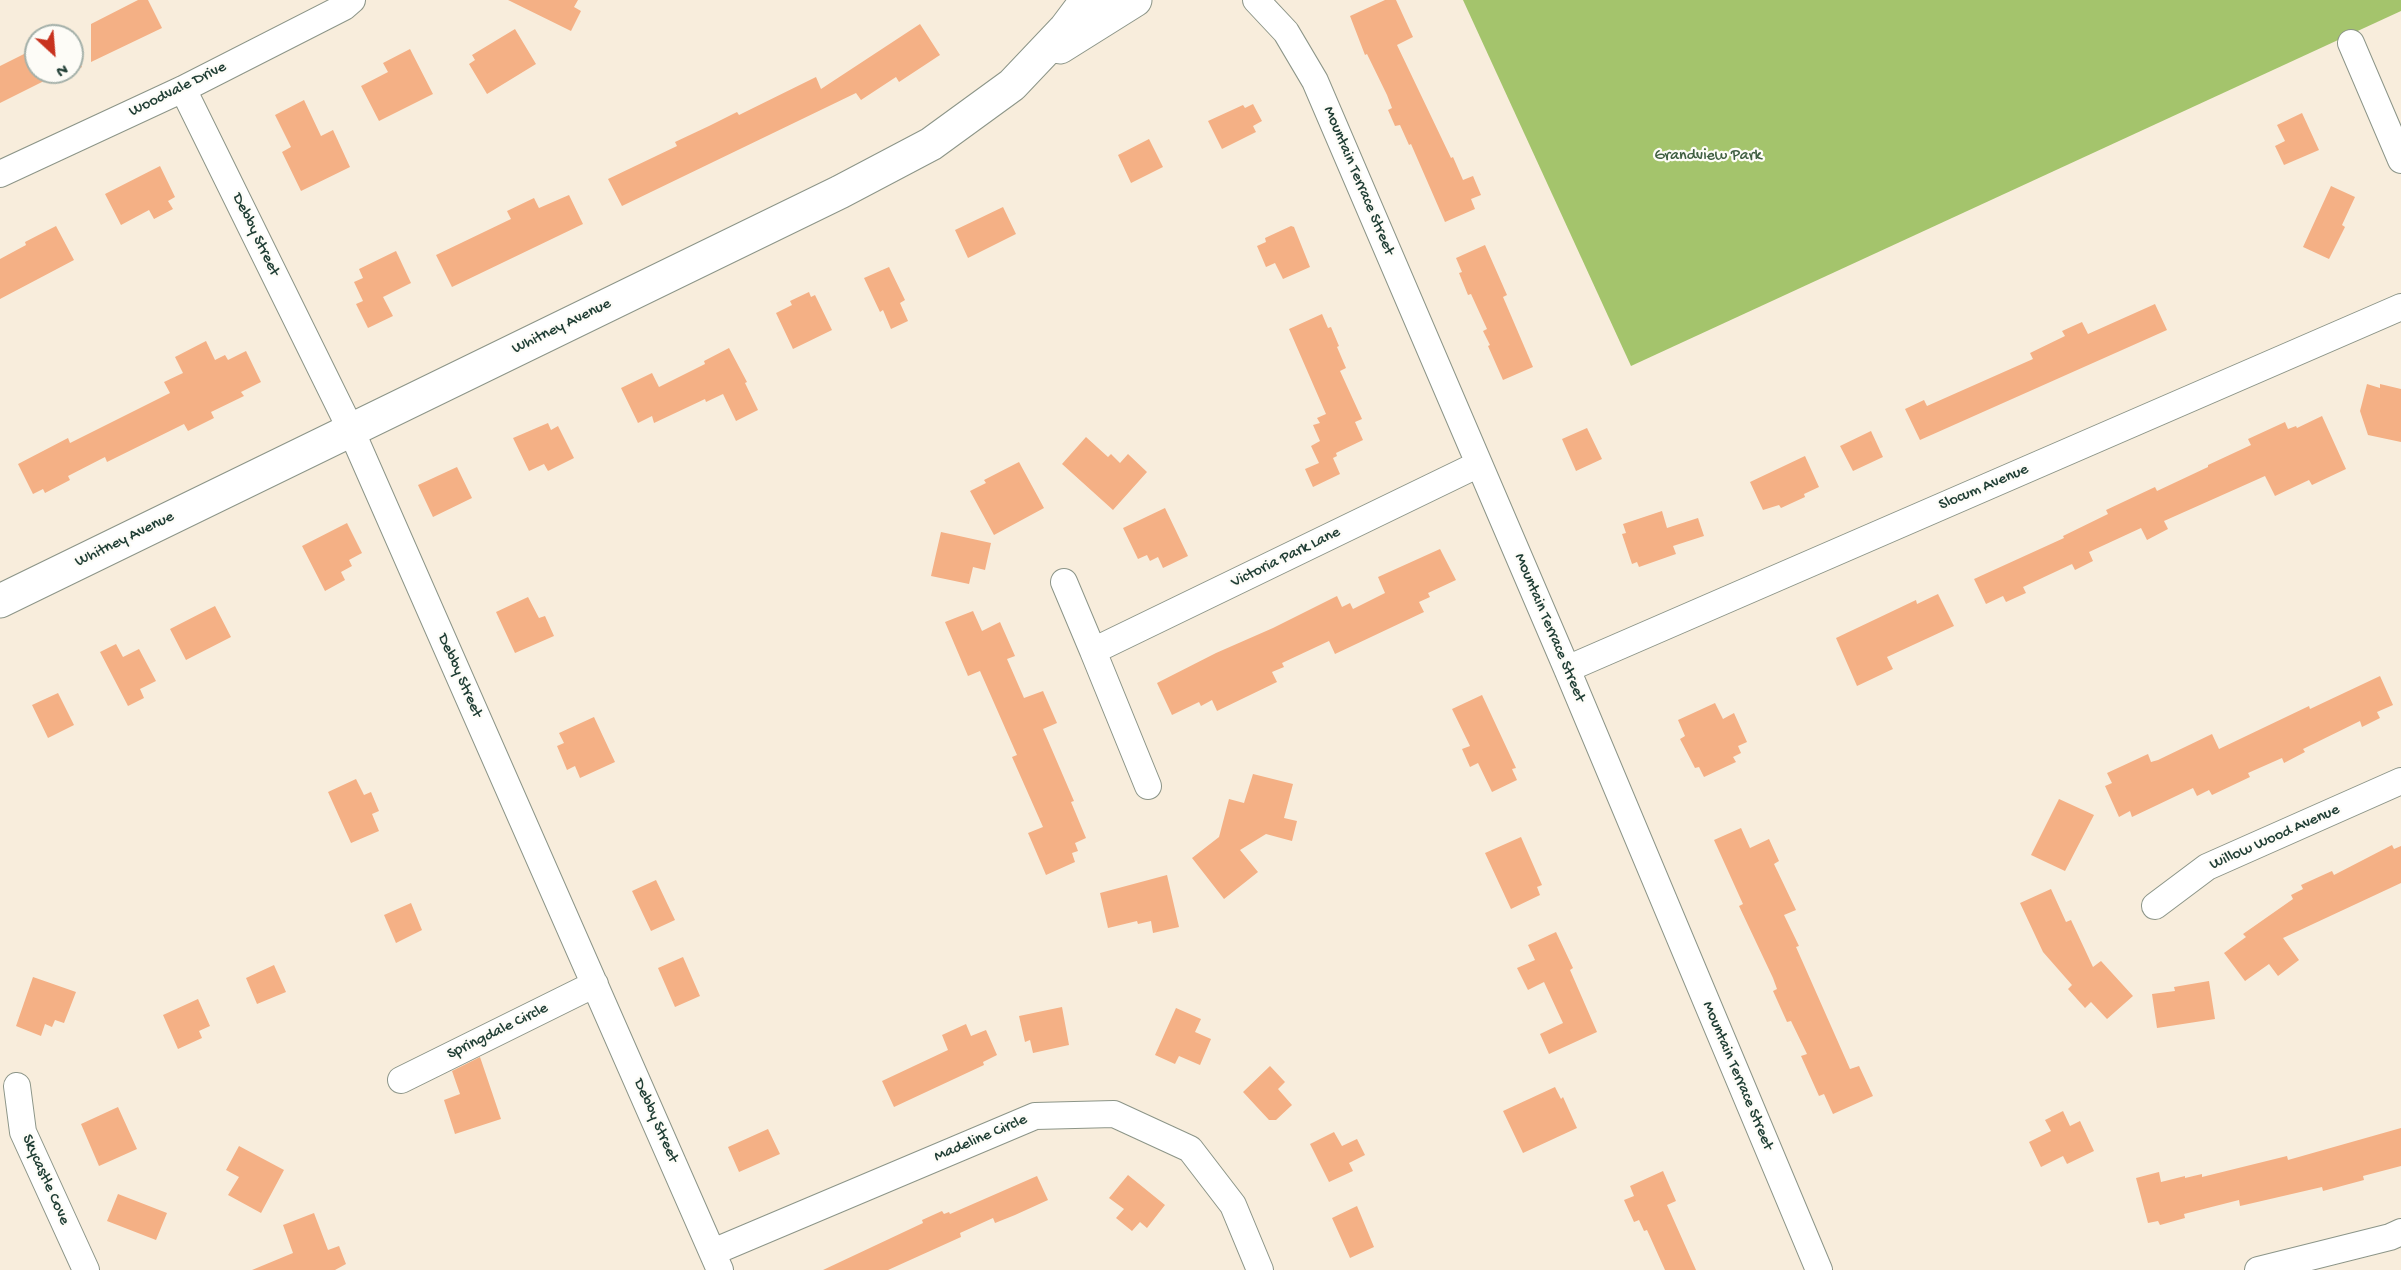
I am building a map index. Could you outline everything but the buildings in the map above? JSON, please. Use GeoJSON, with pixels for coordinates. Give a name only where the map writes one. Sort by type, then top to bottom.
{"type":"FeatureCollection","features":[{"type":"Feature","properties":{"kind":"main road","name":"Whitney Avenue"},"geometry":{"type":"LineString","coordinates":[[0,601],[840,192],[931,144],[1012,85],[1066,28],[1087,0]]}},
{"type":"Feature","properties":{"kind":"main road"},"geometry":{"type":"LineString","coordinates":[[1030,66],[1135,0]]}},
{"type":"Feature","properties":{"kind":"street","name":"Woodvale Drive"},"geometry":{"type":"LineString","coordinates":[[0,174],[183,89],[344,7],[352,0]]}},
{"type":"Feature","properties":{"kind":"street","name":"Mountain Terrace Street"},"geometry":{"type":"LineString","coordinates":[[1256,0],[1286,32],[1315,81],[1567,669],[1819,1270]]}},
{"type":"Feature","properties":{"kind":"street"},"geometry":{"type":"LineString","coordinates":[[2351,43],[2401,160]]}},
{"type":"Feature","properties":{"kind":"street","name":"Debby Street"},"geometry":{"type":"LineString","coordinates":[[183,89],[351,430],[717,1261]]}},
{"type":"Feature","properties":{"kind":"street","name":"Slocum Avenue"},"geometry":{"type":"LineString","coordinates":[[1567,669],[2401,307]]}},
{"type":"Feature","properties":{"kind":"street","name":"Victoria Park Lane"},"geometry":{"type":"LineString","coordinates":[[1093,651],[1479,464]]}},
{"type":"Feature","properties":{"kind":"street"},"geometry":{"type":"LineString","coordinates":[[1064,582],[1148,786]]}},
{"type":"Feature","properties":{"kind":"street","name":"Willow Wood Avenue"},"geometry":{"type":"LineString","coordinates":[[2156,906],[2207,867],[2401,782]]}},
{"type":"Feature","properties":{"kind":"street","name":"Springdale Circle"},"geometry":{"type":"LineString","coordinates":[[401,1080],[595,984]]}},
{"type":"Feature","properties":{"kind":"street","name":"Skycastle Cove"},"geometry":{"type":"LineString","coordinates":[[17,1086],[23,1132],[86,1270]]}},
{"type":"Feature","properties":{"kind":"street","name":"Madeline Circle"},"geometry":{"type":"LineString","coordinates":[[717,1261],[1035,1116],[1114,1114],[1190,1149],[1233,1205],[1260,1270]]}},
{"type":"Feature","properties":{"kind":"street"},"geometry":{"type":"LineString","coordinates":[[2258,1270],[2390,1237],[2401,1232]]}},
{"type":"Feature","properties":{"kind":"green space","name":"Grandview Park"},"geometry":{"type":"Polygon","coordinates":[[[1463,0],[2401,0],[2401,11],[1631,366],[1463,0]]]}}]}
